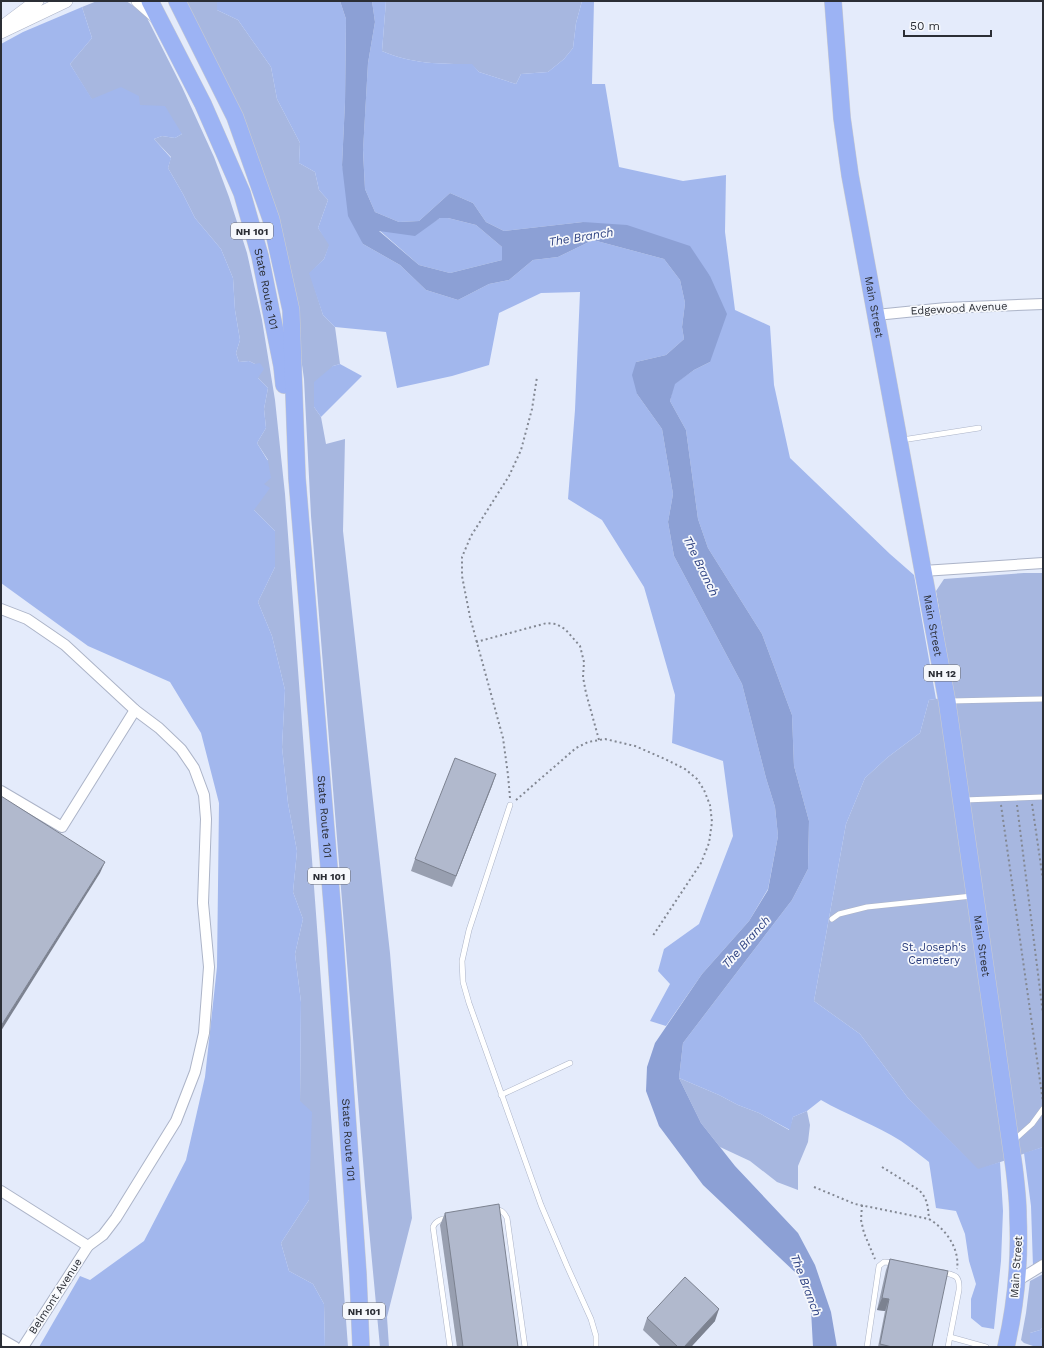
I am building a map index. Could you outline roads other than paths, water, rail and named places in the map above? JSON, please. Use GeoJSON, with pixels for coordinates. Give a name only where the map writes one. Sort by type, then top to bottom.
{"type":"FeatureCollection","features":[{"type":"Feature","properties":{"kind":"highway","name":"State Route 101"},"geometry":{"type":"LineString","coordinates":[[150,1],[203,104],[242,193],[260,256],[282,366],[297,478]]}},
{"type":"Feature","properties":{"kind":"highway","name":"State Route 101"},"geometry":{"type":"LineString","coordinates":[[177,1],[235,117],[271,219],[291,310],[297,478],[334,932],[358,1275],[361,1347]]}},
{"type":"Feature","properties":{"kind":"highway","name":"Main Street"},"geometry":{"type":"LineString","coordinates":[[833,1],[842,118],[850,175],[947,702],[1011,1143],[1018,1215],[1017,1281],[1006,1347]]}},
{"type":"Feature","properties":{"kind":"highway","name":"State Route 101"},"geometry":{"type":"LineString","coordinates":[[358,1275],[369,1347]]}},
{"type":"Feature","properties":{"kind":"street"},"geometry":{"type":"LineString","coordinates":[[1,28],[38,1]]}},
{"type":"Feature","properties":{"kind":"street"},"geometry":{"type":"LineString","coordinates":[[1,32],[66,1]]}},
{"type":"Feature","properties":{"kind":"street"},"geometry":{"type":"LineString","coordinates":[[138,1],[153,13],[165,31]]}},
{"type":"Feature","properties":{"kind":"street","name":"Edgewood Avenue"},"geometry":{"type":"LineString","coordinates":[[876,315],[946,308],[1043,304]]}},
{"type":"Feature","properties":{"kind":"street"},"geometry":{"type":"LineString","coordinates":[[923,571],[1043,564]]}},
{"type":"Feature","properties":{"kind":"street","name":"Belmont Avenue"},"geometry":{"type":"LineString","coordinates":[[1,609],[27,620],[65,645],[135,710],[159,728],[181,749],[194,768],[204,795],[206,820],[203,903],[209,968],[204,1033],[196,1072],[176,1121],[116,1218],[103,1235],[88,1246],[23,1347]]}},
{"type":"Feature","properties":{"kind":"street"},"geometry":{"type":"LineString","coordinates":[[1,791],[62,827],[135,710]]}},
{"type":"Feature","properties":{"kind":"street"},"geometry":{"type":"LineString","coordinates":[[1,1191],[88,1246]]}},
{"type":"Feature","properties":{"kind":"street"},"geometry":{"type":"LineString","coordinates":[[1017,1281],[1043,1265]]}},
{"type":"Feature","properties":{"kind":"street"},"geometry":{"type":"LineString","coordinates":[[1,1338],[15,1347]]}},
{"type":"Feature","properties":{"kind":"lane"},"geometry":{"type":"LineString","coordinates":[[899,441],[979,428]]}},
{"type":"Feature","properties":{"kind":"lane"},"geometry":{"type":"LineString","coordinates":[[947,702],[1043,700]]}},
{"type":"Feature","properties":{"kind":"lane"},"geometry":{"type":"LineString","coordinates":[[961,800],[1043,797]]}},
{"type":"Feature","properties":{"kind":"lane"},"geometry":{"type":"LineString","coordinates":[[510,805],[469,930],[462,961],[463,982],[469,1003],[541,1205],[591,1319],[596,1336],[596,1347]]}},
{"type":"Feature","properties":{"kind":"lane"},"geometry":{"type":"LineString","coordinates":[[832,919],[839,914],[867,907],[975,895]]}},
{"type":"Feature","properties":{"kind":"lane"},"geometry":{"type":"LineString","coordinates":[[502,1095],[570,1063]]}},
{"type":"Feature","properties":{"kind":"lane"},"geometry":{"type":"LineString","coordinates":[[1011,1143],[1024,1132],[1043,1109]]}},
{"type":"Feature","properties":{"kind":"lane"},"geometry":{"type":"LineString","coordinates":[[491,1210],[498,1209],[507,1218],[526,1347]]}},
{"type":"Feature","properties":{"kind":"lane"},"geometry":{"type":"LineString","coordinates":[[450,1347],[433,1227],[438,1220],[456,1216]]}},
{"type":"Feature","properties":{"kind":"lane"},"geometry":{"type":"LineString","coordinates":[[867,1347],[879,1266],[884,1262],[902,1264]]}},
{"type":"Feature","properties":{"kind":"lane"},"geometry":{"type":"LineString","coordinates":[[932,1270],[956,1276],[959,1283],[948,1347]]}},
{"type":"Feature","properties":{"kind":"lane"},"geometry":{"type":"LineString","coordinates":[[950,1337],[986,1347]]}},
{"type":"Feature","properties":{"kind":"water","name":"The Branch"},"geometry":{"type":"Polygon","coordinates":[[[340,1],[372,1],[375,22],[368,63],[363,151],[365,189],[375,212],[399,222],[419,221],[450,193],[473,203],[486,222],[504,231],[583,222],[627,225],[690,246],[710,276],[727,314],[710,362],[694,370],[675,384],[670,401],[686,430],[698,519],[708,548],[762,634],[792,715],[794,766],[809,821],[808,869],[792,900],[683,1043],[679,1078],[701,1123],[735,1166],[798,1233],[815,1265],[831,1312],[837,1347],[813,1347],[811,1310],[798,1275],[703,1185],[659,1126],[646,1091],[647,1067],[655,1043],[702,974],[749,921],[768,890],[778,836],[775,807],[742,684],[674,556],[668,522],[673,494],[662,429],[637,394],[632,375],[636,362],[666,355],[684,339],[682,327],[685,303],[680,280],[664,259],[593,240],[558,257],[533,260],[509,280],[489,284],[458,300],[426,290],[400,265],[363,244],[348,216],[342,165],[345,102],[346,19],[340,1]],[[440,218],[415,236],[379,231],[419,265],[450,273],[502,260],[502,247],[476,225],[448,218],[440,218]]]}},
{"type":"Feature","properties":{"kind":"park label","name":"St. Joseph's Cemetery"},"geometry":{"type":"Point","coordinates":[934,953]}}]}
